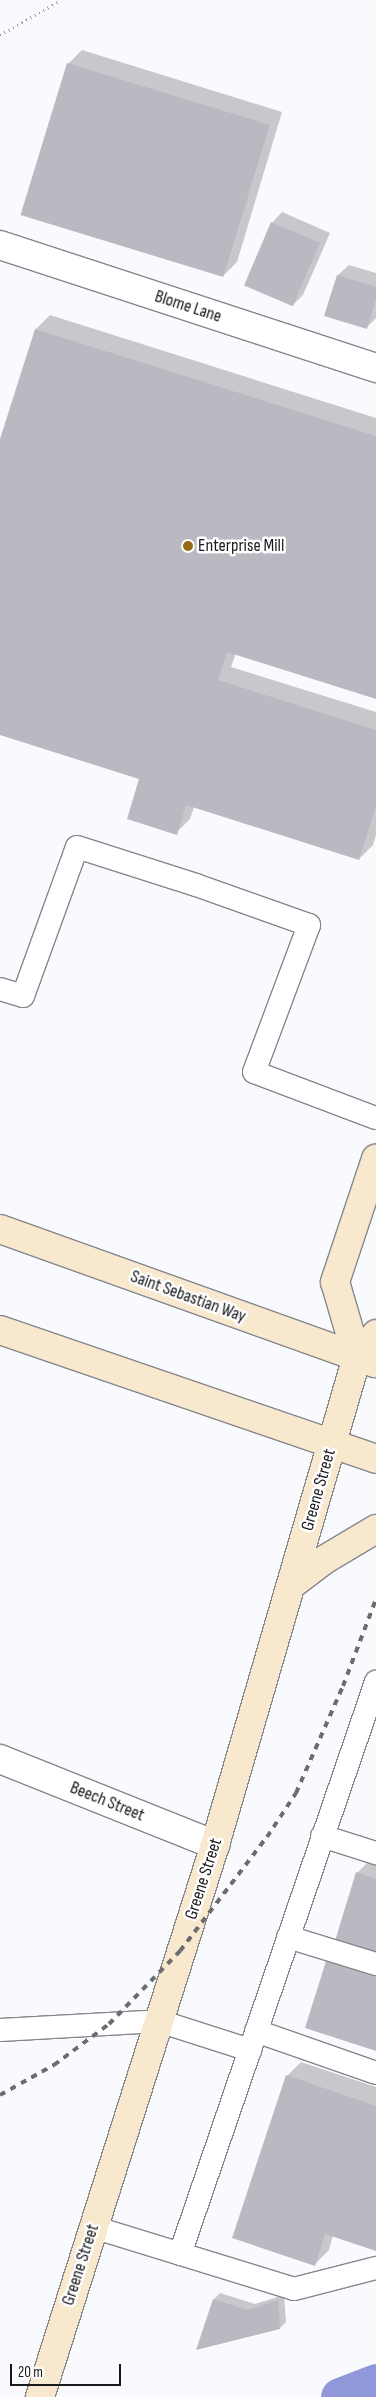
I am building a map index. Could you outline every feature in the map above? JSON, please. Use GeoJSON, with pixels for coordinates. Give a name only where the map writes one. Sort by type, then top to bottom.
{"type":"FeatureCollection","features":[{"type":"Feature","properties":{"kind":"main road"},"geometry":{"type":"LineString","coordinates":[[367,1361],[335,1282],[376,1159]]}},
{"type":"Feature","properties":{"kind":"main road","name":"Saint Sebastian Way"},"geometry":{"type":"LineString","coordinates":[[0,1230],[367,1361]]}},
{"type":"Feature","properties":{"kind":"main road"},"geometry":{"type":"LineString","coordinates":[[0,1330],[376,1459]]}},
{"type":"Feature","properties":{"kind":"main road","name":"Greene Street"},"geometry":{"type":"LineString","coordinates":[[40,2397],[215,1845],[333,1443],[367,1361],[376,1334]]}},
{"type":"Feature","properties":{"kind":"main road"},"geometry":{"type":"LineString","coordinates":[[291,1586],[324,1560],[376,1529]]}},
{"type":"Feature","properties":{"kind":"street","name":"Blome Lane"},"geometry":{"type":"LineString","coordinates":[[0,246],[376,368]]}},
{"type":"Feature","properties":{"kind":"street","name":"Beech Street"},"geometry":{"type":"LineString","coordinates":[[0,1759],[215,1845]]}},
{"type":"Feature","properties":{"kind":"lane"},"geometry":{"type":"LineString","coordinates":[[0,989],[23,996],[77,846],[196,885],[309,925],[254,1072],[376,1118]]}},
{"type":"Feature","properties":{"kind":"lane"},"geometry":{"type":"LineString","coordinates":[[180,2254],[376,1682]]}},
{"type":"Feature","properties":{"kind":"lane"},"geometry":{"type":"LineString","coordinates":[[322,1836],[376,1854]]}},
{"type":"Feature","properties":{"kind":"lane"},"geometry":{"type":"LineString","coordinates":[[288,1937],[376,1964]]}},
{"type":"Feature","properties":{"kind":"lane"},"geometry":{"type":"LineString","coordinates":[[0,2030],[159,2020],[253,2040],[376,2074]]}},
{"type":"Feature","properties":{"kind":"lane"},"geometry":{"type":"LineString","coordinates":[[93,2227],[294,2289],[376,2268]]}},
{"type":"Feature","properties":{"kind":"path"},"geometry":{"type":"LineString","coordinates":[[0,35],[61,0]]}},
{"type":"Feature","properties":{"kind":"building"},"geometry":{"type":"Polygon","coordinates":[[[67,63],[270,125],[223,277],[21,215],[67,63]]]}},
{"type":"Feature","properties":{"kind":"building"},"geometry":{"type":"Polygon","coordinates":[[[271,222],[320,243],[293,306],[244,286],[271,222]]]}},
{"type":"Feature","properties":{"kind":"building"},"geometry":{"type":"Polygon","coordinates":[[[337,275],[376,287],[376,299],[367,329],[324,316],[337,275]]]}},
{"type":"Feature","properties":{"kind":"building","name":"Enterprise Mill"},"geometry":{"type":"Polygon","coordinates":[[[35,329],[376,436],[376,699],[227,652],[218,680],[376,730],[376,806],[359,860],[186,805],[177,835],[127,819],[139,779],[0,735],[0,439],[35,329]]]}},
{"type":"Feature","properties":{"kind":"building"},"geometry":{"type":"Polygon","coordinates":[[[356,1872],[376,1879],[376,1953],[335,1941],[356,1872]]]}},
{"type":"Feature","properties":{"kind":"building"},"geometry":{"type":"Polygon","coordinates":[[[326,1961],[376,1977],[376,2051],[305,2028],[326,1961]]]}},
{"type":"Feature","properties":{"kind":"building"},"geometry":{"type":"Polygon","coordinates":[[[286,2075],[376,2106],[376,2251],[325,2234],[315,2266],[232,2238],[286,2075]]]}},
{"type":"Feature","properties":{"kind":"building"},"geometry":{"type":"Polygon","coordinates":[[[213,2299],[248,2310],[278,2300],[280,2329],[196,2350],[213,2299]]]}},
{"type":"Feature","properties":{"kind":"waterway"},"geometry":{"type":"LineString","coordinates":[[340,2397],[376,2383]]}},
{"type":"Feature","properties":{"kind":"railway"},"geometry":{"type":"LineString","coordinates":[[0,2095],[54,2065],[109,2024],[180,1951],[267,1837],[296,1793],[343,1686],[376,1599]]}},
{"type":"Feature","properties":{"kind":"place","name":"Enterprise Mill"},"geometry":{"type":"Point","coordinates":[188,546]}}]}
